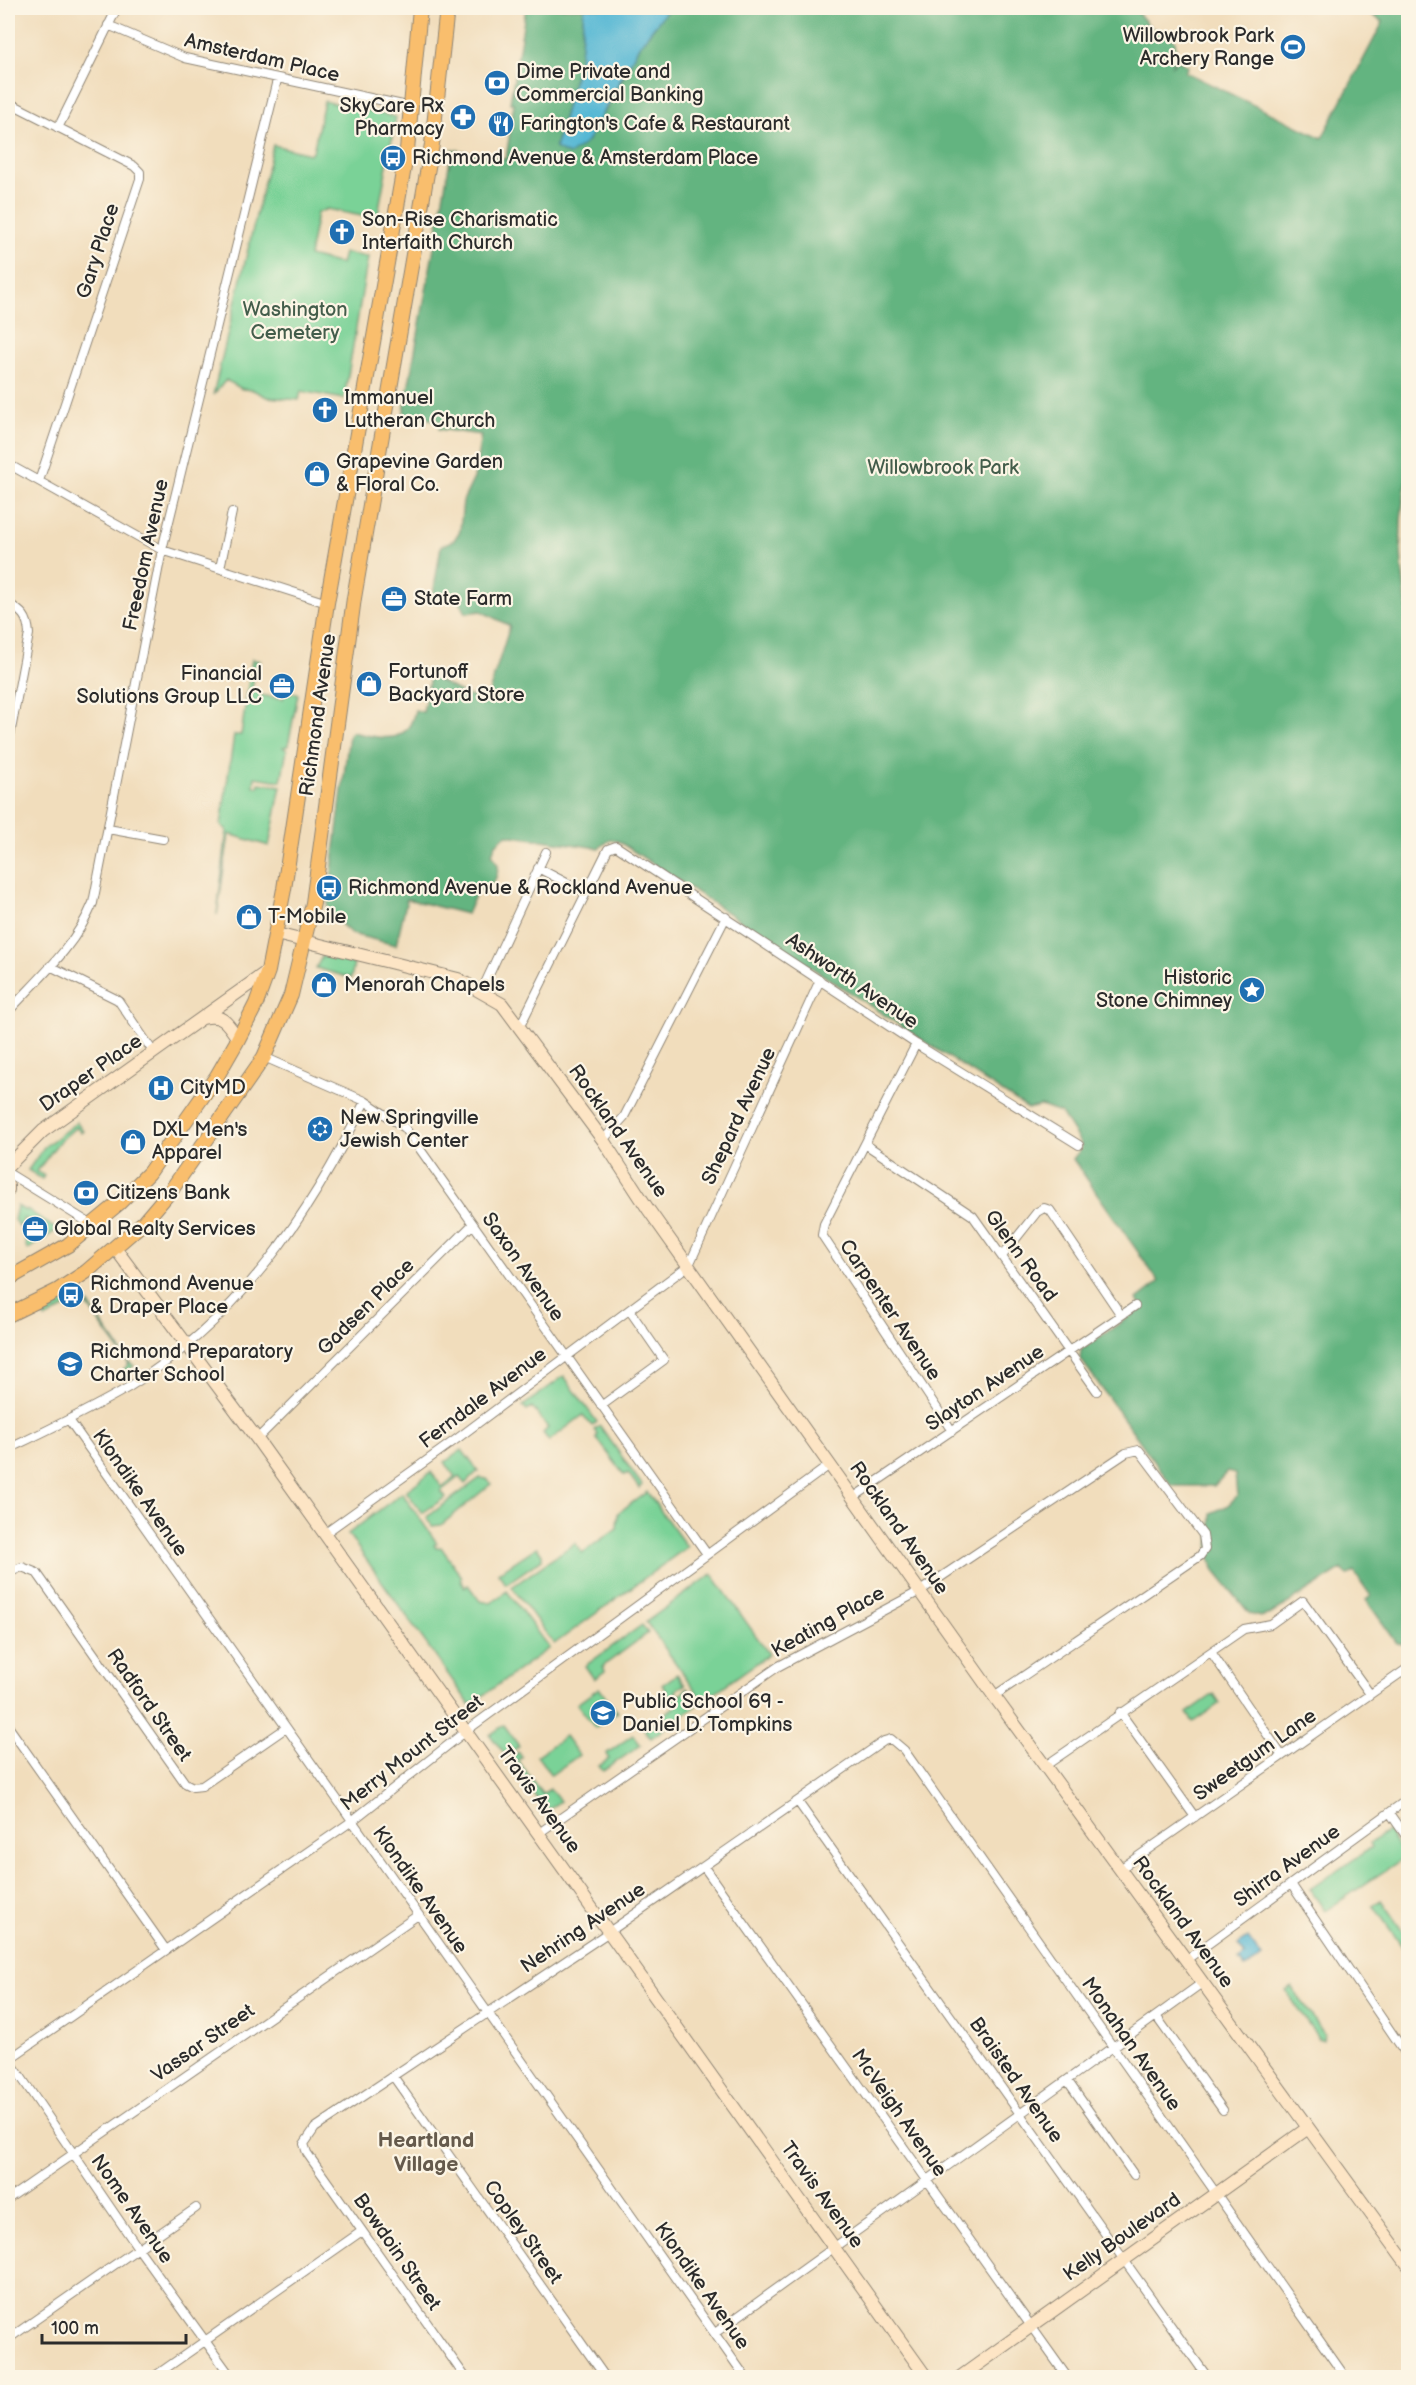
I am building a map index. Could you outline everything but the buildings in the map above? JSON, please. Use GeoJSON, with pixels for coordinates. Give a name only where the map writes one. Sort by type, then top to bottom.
{"type":"FeatureCollection","features":[{"type":"Feature","properties":{"kind":"main road","name":"Richmond Avenue"},"geometry":{"type":"LineString","coordinates":[[8,1279],[52,1256],[94,1226],[149,1173],[217,1076],[256,1004],[268,971],[296,820],[327,603],[412,107],[420,8]]}},
{"type":"Feature","properties":{"kind":"main road","name":"Richmond Avenue"},"geometry":{"type":"LineString","coordinates":[[9,1310],[57,1291],[86,1272],[144,1222],[172,1189],[264,1057],[291,995],[313,903],[354,598],[432,144],[447,8]]}},
{"type":"Feature","properties":{"kind":"street"},"geometry":{"type":"LineString","coordinates":[[58,128],[117,8]]}},
{"type":"Feature","properties":{"kind":"street","name":"Amsterdam Place"},"geometry":{"type":"LineString","coordinates":[[108,25],[185,58],[277,80],[412,107]]}},
{"type":"Feature","properties":{"kind":"street","name":"Freedom Avenue"},"geometry":{"type":"LineString","coordinates":[[8,1012],[64,951],[86,920],[98,887],[162,550],[277,80]]}},
{"type":"Feature","properties":{"kind":"street","name":"Gary Place"},"geometry":{"type":"LineString","coordinates":[[8,102],[134,166],[140,172],[140,180],[39,482]]}},
{"type":"Feature","properties":{"kind":"street"},"geometry":{"type":"LineString","coordinates":[[8,464],[162,550],[327,603]]}},
{"type":"Feature","properties":{"kind":"street"},"geometry":{"type":"LineString","coordinates":[[220,568],[232,512]]}},
{"type":"Feature","properties":{"kind":"street"},"geometry":{"type":"LineString","coordinates":[[8,603],[21,611],[29,620],[29,634],[8,742]]}},
{"type":"Feature","properties":{"kind":"street"},"geometry":{"type":"LineString","coordinates":[[108,829],[163,839]]}},
{"type":"Feature","properties":{"kind":"street","name":"Ashworth Avenue"},"geometry":{"type":"LineString","coordinates":[[586,893],[608,849],[616,846],[916,1044],[1079,1145]]}},
{"type":"Feature","properties":{"kind":"street"},"geometry":{"type":"LineString","coordinates":[[482,990],[546,852]]}},
{"type":"Feature","properties":{"kind":"street"},"geometry":{"type":"LineString","coordinates":[[520,1026],[586,893],[538,868]]}},
{"type":"Feature","properties":{"kind":"street"},"geometry":{"type":"LineString","coordinates":[[603,1140],[624,1117],[726,917]]}},
{"type":"Feature","properties":{"kind":"street","name":"Rockland Avenue"},"geometry":{"type":"LineString","coordinates":[[276,934],[450,976],[482,990],[502,1004],[603,1140],[994,1696],[1408,2265]]}},
{"type":"Feature","properties":{"kind":"street"},"geometry":{"type":"LineString","coordinates":[[50,966],[118,1000],[154,1053]]}},
{"type":"Feature","properties":{"kind":"street","name":"Draper Place"},"geometry":{"type":"LineString","coordinates":[[8,1166],[43,1131],[268,971]]}},
{"type":"Feature","properties":{"kind":"street","name":"Shepard Avenue"},"geometry":{"type":"LineString","coordinates":[[689,1265],[820,980]]}},
{"type":"Feature","properties":{"kind":"street"},"geometry":{"type":"LineString","coordinates":[[202,1018],[218,1016],[222,1018],[238,1039]]}},
{"type":"Feature","properties":{"kind":"street","name":"Carpenter Avenue"},"geometry":{"type":"LineString","coordinates":[[916,1044],[824,1224],[823,1239],[952,1431]]}},
{"type":"Feature","properties":{"kind":"street","name":"Saxon Avenue"},"geometry":{"type":"LineString","coordinates":[[264,1057],[365,1101],[405,1128],[707,1554]]}},
{"type":"Feature","properties":{"kind":"street"},"geometry":{"type":"LineString","coordinates":[[8,1449],[69,1420],[129,1386],[188,1344],[253,1280],[299,1221],[333,1167],[365,1101]]}},
{"type":"Feature","properties":{"kind":"street","name":"Glenn Road"},"geometry":{"type":"LineString","coordinates":[[865,1144],[974,1216],[1097,1392]]}},
{"type":"Feature","properties":{"kind":"street"},"geometry":{"type":"LineString","coordinates":[[8,1173],[94,1226]]}},
{"type":"Feature","properties":{"kind":"street"},"geometry":{"type":"LineString","coordinates":[[1002,1255],[1037,1212],[1044,1208],[1050,1210],[1121,1315]]}},
{"type":"Feature","properties":{"kind":"street","name":"Gadsen Place"},"geometry":{"type":"LineString","coordinates":[[257,1439],[472,1224]]}},
{"type":"Feature","properties":{"kind":"street","name":"Travis Avenue"},"geometry":{"type":"LineString","coordinates":[[115,1248],[257,1439],[927,2378]]}},
{"type":"Feature","properties":{"kind":"street","name":"Ferndale Avenue"},"geometry":{"type":"LineString","coordinates":[[324,1534],[630,1311],[689,1265]]}},
{"type":"Feature","properties":{"kind":"street","name":"Slayton Avenue"},"geometry":{"type":"LineString","coordinates":[[854,1497],[1135,1306]]}},
{"type":"Feature","properties":{"kind":"street"},"geometry":{"type":"LineString","coordinates":[[601,1406],[664,1360],[630,1311]]}},
{"type":"Feature","properties":{"kind":"street","name":"Klondike Avenue"},"geometry":{"type":"LineString","coordinates":[[69,1420],[746,2378]]}},
{"type":"Feature","properties":{"kind":"street","name":"Keating Place"},"geometry":{"type":"LineString","coordinates":[[539,1833],[779,1666],[920,1591],[1126,1453],[1137,1450],[1203,1535],[1205,1549],[1200,1556],[994,1696]]}},
{"type":"Feature","properties":{"kind":"street","name":"Merry Mount Street"},"geometry":{"type":"LineString","coordinates":[[8,2059],[352,1821],[466,1731],[831,1464]]}},
{"type":"Feature","properties":{"kind":"street","name":"Radford Street"},"geometry":{"type":"LineString","coordinates":[[8,1573],[21,1567],[37,1573],[185,1783],[193,1787],[202,1786],[286,1728]]}},
{"type":"Feature","properties":{"kind":"street"},"geometry":{"type":"LineString","coordinates":[[1045,1766],[1120,1712],[1244,1629],[1271,1624],[1303,1601],[1370,1694]]}},
{"type":"Feature","properties":{"kind":"street"},"geometry":{"type":"LineString","coordinates":[[1211,1652],[1282,1756]]}},
{"type":"Feature","properties":{"kind":"street","name":"Sweetgum Lane"},"geometry":{"type":"LineString","coordinates":[[1120,1869],[1408,1668]]}},
{"type":"Feature","properties":{"kind":"street"},"geometry":{"type":"LineString","coordinates":[[1120,1712],[1195,1817]]}},
{"type":"Feature","properties":{"kind":"street"},"geometry":{"type":"LineString","coordinates":[[8,1726],[166,1950]]}},
{"type":"Feature","properties":{"kind":"street","name":"Nehring Avenue"},"geometry":{"type":"LineString","coordinates":[[304,2144],[315,2128],[609,1932],[884,1741]]}},
{"type":"Feature","properties":{"kind":"street","name":"Monahan Avenue"},"geometry":{"type":"LineString","coordinates":[[884,1741],[896,1741],[904,1750],[1346,2378]]}},
{"type":"Feature","properties":{"kind":"street","name":"Shirra Avenue"},"geometry":{"type":"LineString","coordinates":[[1186,1960],[1408,1799]]}},
{"type":"Feature","properties":{"kind":"street","name":"Braisted Avenue"},"geometry":{"type":"LineString","coordinates":[[798,1802],[1208,2378]]}},
{"type":"Feature","properties":{"kind":"street"},"geometry":{"type":"LineString","coordinates":[[1390,1813],[1408,1839]]}},
{"type":"Feature","properties":{"kind":"street","name":"McVeigh Avenue"},"geometry":{"type":"LineString","coordinates":[[704,1867],[1068,2378]]}},
{"type":"Feature","properties":{"kind":"street"},"geometry":{"type":"LineString","coordinates":[[1291,1884],[1408,2057]]}},
{"type":"Feature","properties":{"kind":"street","name":"Vassar Street"},"geometry":{"type":"LineString","coordinates":[[8,2199],[418,1915]]}},
{"type":"Feature","properties":{"kind":"street"},"geometry":{"type":"LineString","coordinates":[[715,2333],[1202,1983]]}},
{"type":"Feature","properties":{"kind":"street"},"geometry":{"type":"LineString","coordinates":[[1156,2016],[1223,2110]]}},
{"type":"Feature","properties":{"kind":"street","name":"Nome Avenue"},"geometry":{"type":"LineString","coordinates":[[8,2059],[138,2248],[232,2378]]}},
{"type":"Feature","properties":{"kind":"street","name":"Copley Street"},"geometry":{"type":"LineString","coordinates":[[393,2076],[606,2378]]}},
{"type":"Feature","properties":{"kind":"street"},"geometry":{"type":"LineString","coordinates":[[1067,2080],[1134,2175]]}},
{"type":"Feature","properties":{"kind":"street","name":"Kelly Boulevard"},"geometry":{"type":"LineString","coordinates":[[959,2378],[1308,2128]]}},
{"type":"Feature","properties":{"kind":"street","name":"Bowdoin Street"},"geometry":{"type":"LineString","coordinates":[[304,2144],[362,2232],[466,2378]]}},
{"type":"Feature","properties":{"kind":"street"},"geometry":{"type":"LineString","coordinates":[[8,2339],[196,2208]]}},
{"type":"Feature","properties":{"kind":"street"},"geometry":{"type":"LineString","coordinates":[[152,2378],[362,2232]]}},
{"type":"Feature","properties":{"kind":"green space","name":"Willowbrook Park"},"geometry":{"type":"Polygon","coordinates":[[[526,8],[584,8],[580,57],[555,148],[569,154],[608,107],[639,46],[669,8],[1134,8],[1151,28],[1167,33],[1175,41],[1176,51],[1172,65],[1177,60],[1188,66],[1185,72],[1322,138],[1383,22],[1361,8],[1408,8],[1408,478],[1401,530],[1402,565],[1408,617],[1408,1651],[1403,1644],[1397,1643],[1366,1600],[1371,1596],[1354,1572],[1348,1576],[1342,1569],[1271,1614],[1260,1617],[1250,1614],[1215,1571],[1209,1555],[1211,1513],[1227,1506],[1237,1496],[1235,1474],[1227,1472],[1214,1486],[1172,1486],[1080,1358],[1081,1350],[1142,1308],[1137,1299],[1159,1282],[1073,1159],[1081,1149],[1081,1144],[1061,1113],[1041,1106],[1028,1109],[618,841],[610,840],[599,848],[506,835],[496,844],[492,853],[498,865],[497,875],[487,888],[477,891],[467,914],[407,899],[396,945],[352,934],[327,911],[349,735],[352,732],[383,737],[400,735],[411,722],[415,710],[423,712],[430,676],[468,696],[487,699],[510,626],[481,611],[466,613],[461,603],[433,595],[441,546],[454,540],[460,531],[463,501],[474,478],[481,435],[439,429],[440,421],[408,415],[402,422],[452,149],[506,159],[514,103],[510,103],[526,8]]]}},
{"type":"Feature","properties":{"kind":"green space","name":"Washington Cemetery"},"geometry":{"type":"Polygon","coordinates":[[[324,101],[396,117],[377,219],[327,209],[317,213],[309,256],[341,264],[344,253],[368,257],[344,399],[301,391],[299,400],[267,397],[253,390],[242,389],[226,380],[213,395],[273,145],[310,154],[313,152],[324,101]]]}},
{"type":"Feature","properties":{"kind":"green space"},"geometry":{"type":"Polygon","coordinates":[[[252,659],[260,661],[256,663],[252,690],[259,692],[260,695],[283,699],[285,692],[298,694],[288,746],[283,747],[287,750],[281,781],[255,777],[254,786],[258,787],[259,783],[281,786],[269,846],[229,834],[217,915],[227,830],[221,825],[234,735],[241,735],[252,659]]]}},
{"type":"Feature","properties":{"kind":"green space"},"geometry":{"type":"Polygon","coordinates":[[[322,956],[354,964],[351,978],[316,968],[322,956]]]}},
{"type":"Feature","properties":{"kind":"green space"},"geometry":{"type":"Polygon","coordinates":[[[77,1122],[83,1131],[81,1133],[76,1127],[58,1143],[37,1171],[44,1176],[42,1179],[28,1170],[44,1147],[77,1122]]]}},
{"type":"Feature","properties":{"kind":"green space"},"geometry":{"type":"Polygon","coordinates":[[[17,1206],[26,1211],[27,1209],[57,1230],[27,1250],[25,1240],[42,1229],[24,1218],[20,1227],[14,1220],[17,1206]]]}},
{"type":"Feature","properties":{"kind":"green space"},"geometry":{"type":"Polygon","coordinates":[[[81,1293],[128,1361],[134,1366],[125,1372],[123,1370],[129,1364],[82,1298],[45,1319],[43,1315],[81,1293]]]}},
{"type":"Feature","properties":{"kind":"green space"},"geometry":{"type":"Polygon","coordinates":[[[564,1376],[597,1422],[592,1426],[583,1415],[549,1441],[543,1433],[548,1428],[532,1407],[527,1410],[523,1406],[564,1376]]]}},
{"type":"Feature","properties":{"kind":"green space"},"geometry":{"type":"Polygon","coordinates":[[[600,1426],[642,1485],[639,1488],[628,1473],[624,1475],[596,1437],[598,1435],[594,1430],[600,1426]]]}},
{"type":"Feature","properties":{"kind":"green space"},"geometry":{"type":"Polygon","coordinates":[[[462,1450],[478,1471],[465,1484],[459,1477],[441,1491],[446,1497],[422,1513],[406,1491],[431,1472],[442,1487],[455,1477],[445,1462],[462,1450]]]}},
{"type":"Feature","properties":{"kind":"green space"},"geometry":{"type":"Polygon","coordinates":[[[480,1478],[487,1479],[491,1484],[441,1525],[432,1526],[427,1517],[480,1478]]]}},
{"type":"Feature","properties":{"kind":"green space"},"geometry":{"type":"Polygon","coordinates":[[[647,1492],[687,1547],[554,1644],[512,1587],[575,1543],[582,1553],[617,1528],[618,1513],[647,1492]]]}},
{"type":"Feature","properties":{"kind":"green space"},"geometry":{"type":"Polygon","coordinates":[[[402,1493],[437,1543],[434,1545],[436,1548],[441,1547],[462,1577],[460,1579],[465,1587],[468,1585],[480,1601],[491,1603],[507,1591],[549,1648],[470,1705],[348,1534],[402,1493]]]}},
{"type":"Feature","properties":{"kind":"green space"},"geometry":{"type":"Polygon","coordinates":[[[537,1547],[542,1554],[542,1559],[506,1584],[498,1573],[537,1547]]]}},
{"type":"Feature","properties":{"kind":"green space"},"geometry":{"type":"Polygon","coordinates":[[[712,1574],[769,1654],[703,1701],[646,1622],[712,1574]]]}},
{"type":"Feature","properties":{"kind":"green space"},"geometry":{"type":"Polygon","coordinates":[[[642,1625],[648,1633],[603,1666],[605,1671],[594,1679],[585,1666],[642,1625]]]}},
{"type":"Feature","properties":{"kind":"green space"},"geometry":{"type":"Polygon","coordinates":[[[677,1674],[685,1685],[678,1688],[675,1693],[680,1696],[687,1688],[699,1704],[651,1738],[644,1729],[677,1705],[662,1685],[677,1674]]]}},
{"type":"Feature","properties":{"kind":"green space"},"geometry":{"type":"Polygon","coordinates":[[[599,1688],[617,1712],[595,1728],[577,1704],[599,1688]]]}},
{"type":"Feature","properties":{"kind":"green space"},"geometry":{"type":"Polygon","coordinates":[[[1214,1694],[1220,1703],[1193,1722],[1187,1713],[1214,1694]]]}},
{"type":"Feature","properties":{"kind":"green space"},"geometry":{"type":"Polygon","coordinates":[[[504,1725],[519,1746],[506,1756],[490,1735],[504,1725]]]}},
{"type":"Feature","properties":{"kind":"green space"},"geometry":{"type":"Polygon","coordinates":[[[633,1735],[641,1745],[603,1771],[599,1766],[609,1759],[606,1754],[633,1735]]]}},
{"type":"Feature","properties":{"kind":"green space"},"geometry":{"type":"Polygon","coordinates":[[[565,1736],[579,1755],[551,1775],[537,1756],[565,1736]]]}},
{"type":"Feature","properties":{"kind":"green space"},"geometry":{"type":"Polygon","coordinates":[[[518,1752],[522,1757],[518,1760],[542,1794],[550,1789],[560,1801],[546,1811],[508,1760],[518,1752]]]}},
{"type":"Feature","properties":{"kind":"green space"},"geometry":{"type":"Polygon","coordinates":[[[1388,1831],[1405,1857],[1325,1911],[1310,1889],[1372,1847],[1370,1843],[1388,1831]]]}},
{"type":"Feature","properties":{"kind":"green space"},"geometry":{"type":"Polygon","coordinates":[[[1381,1900],[1408,1939],[1408,1949],[1404,1949],[1373,1905],[1381,1900]]]}},
{"type":"Feature","properties":{"kind":"green space"},"geometry":{"type":"Polygon","coordinates":[[[1292,1987],[1324,2034],[1323,2040],[1318,2038],[1286,1991],[1292,1987]]]}},
{"type":"Feature","properties":{"kind":"water"},"geometry":{"type":"Polygon","coordinates":[[[584,8],[669,8],[639,46],[587,142],[569,155],[555,148],[580,57],[584,8]]]}},
{"type":"Feature","properties":{"kind":"water"},"geometry":{"type":"Polygon","coordinates":[[[1248,1938],[1262,1957],[1245,1968],[1239,1960],[1245,1955],[1238,1945],[1248,1938]]]}},
{"type":"Feature","properties":{"kind":"place","name":"Willowbrook Park Archery Range"},"geometry":{"type":"Point","coordinates":[1293,47]}},
{"type":"Feature","properties":{"kind":"place","name":"Dime Private and Commercial Banking"},"geometry":{"type":"Point","coordinates":[497,83]}},
{"type":"Feature","properties":{"kind":"place","name":"SkyCare Rx Pharmacy"},"geometry":{"type":"Point","coordinates":[463,117]}},
{"type":"Feature","properties":{"kind":"place","name":"Farington's Cafe & Restaurant"},"geometry":{"type":"Point","coordinates":[501,124]}},
{"type":"Feature","properties":{"kind":"place","name":"Richmond Avenue & Amsterdam Place"},"geometry":{"type":"Point","coordinates":[393,158]}},
{"type":"Feature","properties":{"kind":"place","name":"Son-Rise Charismatic Interfaith Church"},"geometry":{"type":"Point","coordinates":[342,232]}},
{"type":"Feature","properties":{"kind":"place","name":"Immanuel Lutheran Church"},"geometry":{"type":"Point","coordinates":[325,410]}},
{"type":"Feature","properties":{"kind":"place","name":"Grapevine Garden & Floral Co."},"geometry":{"type":"Point","coordinates":[317,474]}},
{"type":"Feature","properties":{"kind":"place","name":"State Farm"},"geometry":{"type":"Point","coordinates":[394,599]}},
{"type":"Feature","properties":{"kind":"place","name":"Fortunoff Backyard Store"},"geometry":{"type":"Point","coordinates":[369,684]}},
{"type":"Feature","properties":{"kind":"place","name":"Financial Solutions Group LLC"},"geometry":{"type":"Point","coordinates":[282,686]}},
{"type":"Feature","properties":{"kind":"place","name":"Richmond Avenue & Rockland Avenue"},"geometry":{"type":"Point","coordinates":[329,888]}},
{"type":"Feature","properties":{"kind":"place","name":"T-Mobile"},"geometry":{"type":"Point","coordinates":[249,917]}},
{"type":"Feature","properties":{"kind":"place","name":"Menorah Chapels"},"geometry":{"type":"Point","coordinates":[324,985]}},
{"type":"Feature","properties":{"kind":"place","name":"Historic Stone Chimney"},"geometry":{"type":"Point","coordinates":[1252,990]}},
{"type":"Feature","properties":{"kind":"place","name":"CityMD"},"geometry":{"type":"Point","coordinates":[161,1088]}},
{"type":"Feature","properties":{"kind":"place","name":"New Springville Jewish Center"},"geometry":{"type":"Point","coordinates":[320,1129]}},
{"type":"Feature","properties":{"kind":"place","name":"DXL Men's Apparel"},"geometry":{"type":"Point","coordinates":[133,1142]}},
{"type":"Feature","properties":{"kind":"place","name":"Citizens Bank"},"geometry":{"type":"Point","coordinates":[86,1193]}},
{"type":"Feature","properties":{"kind":"place","name":"Global Realty Services"},"geometry":{"type":"Point","coordinates":[35,1229]}},
{"type":"Feature","properties":{"kind":"place","name":"Richmond Avenue & Draper Place"},"geometry":{"type":"Point","coordinates":[71,1295]}},
{"type":"Feature","properties":{"kind":"place","name":"Richmond Preparatory Charter School"},"geometry":{"type":"Point","coordinates":[70,1364]}},
{"type":"Feature","properties":{"kind":"place","name":"Public School 69 - Daniel D. Tompkins"},"geometry":{"type":"Point","coordinates":[603,1713]}},
{"type":"Feature","properties":{"kind":"district","name":"Heartland Village"},"geometry":{"type":"Point","coordinates":[426,2152]}}]}
